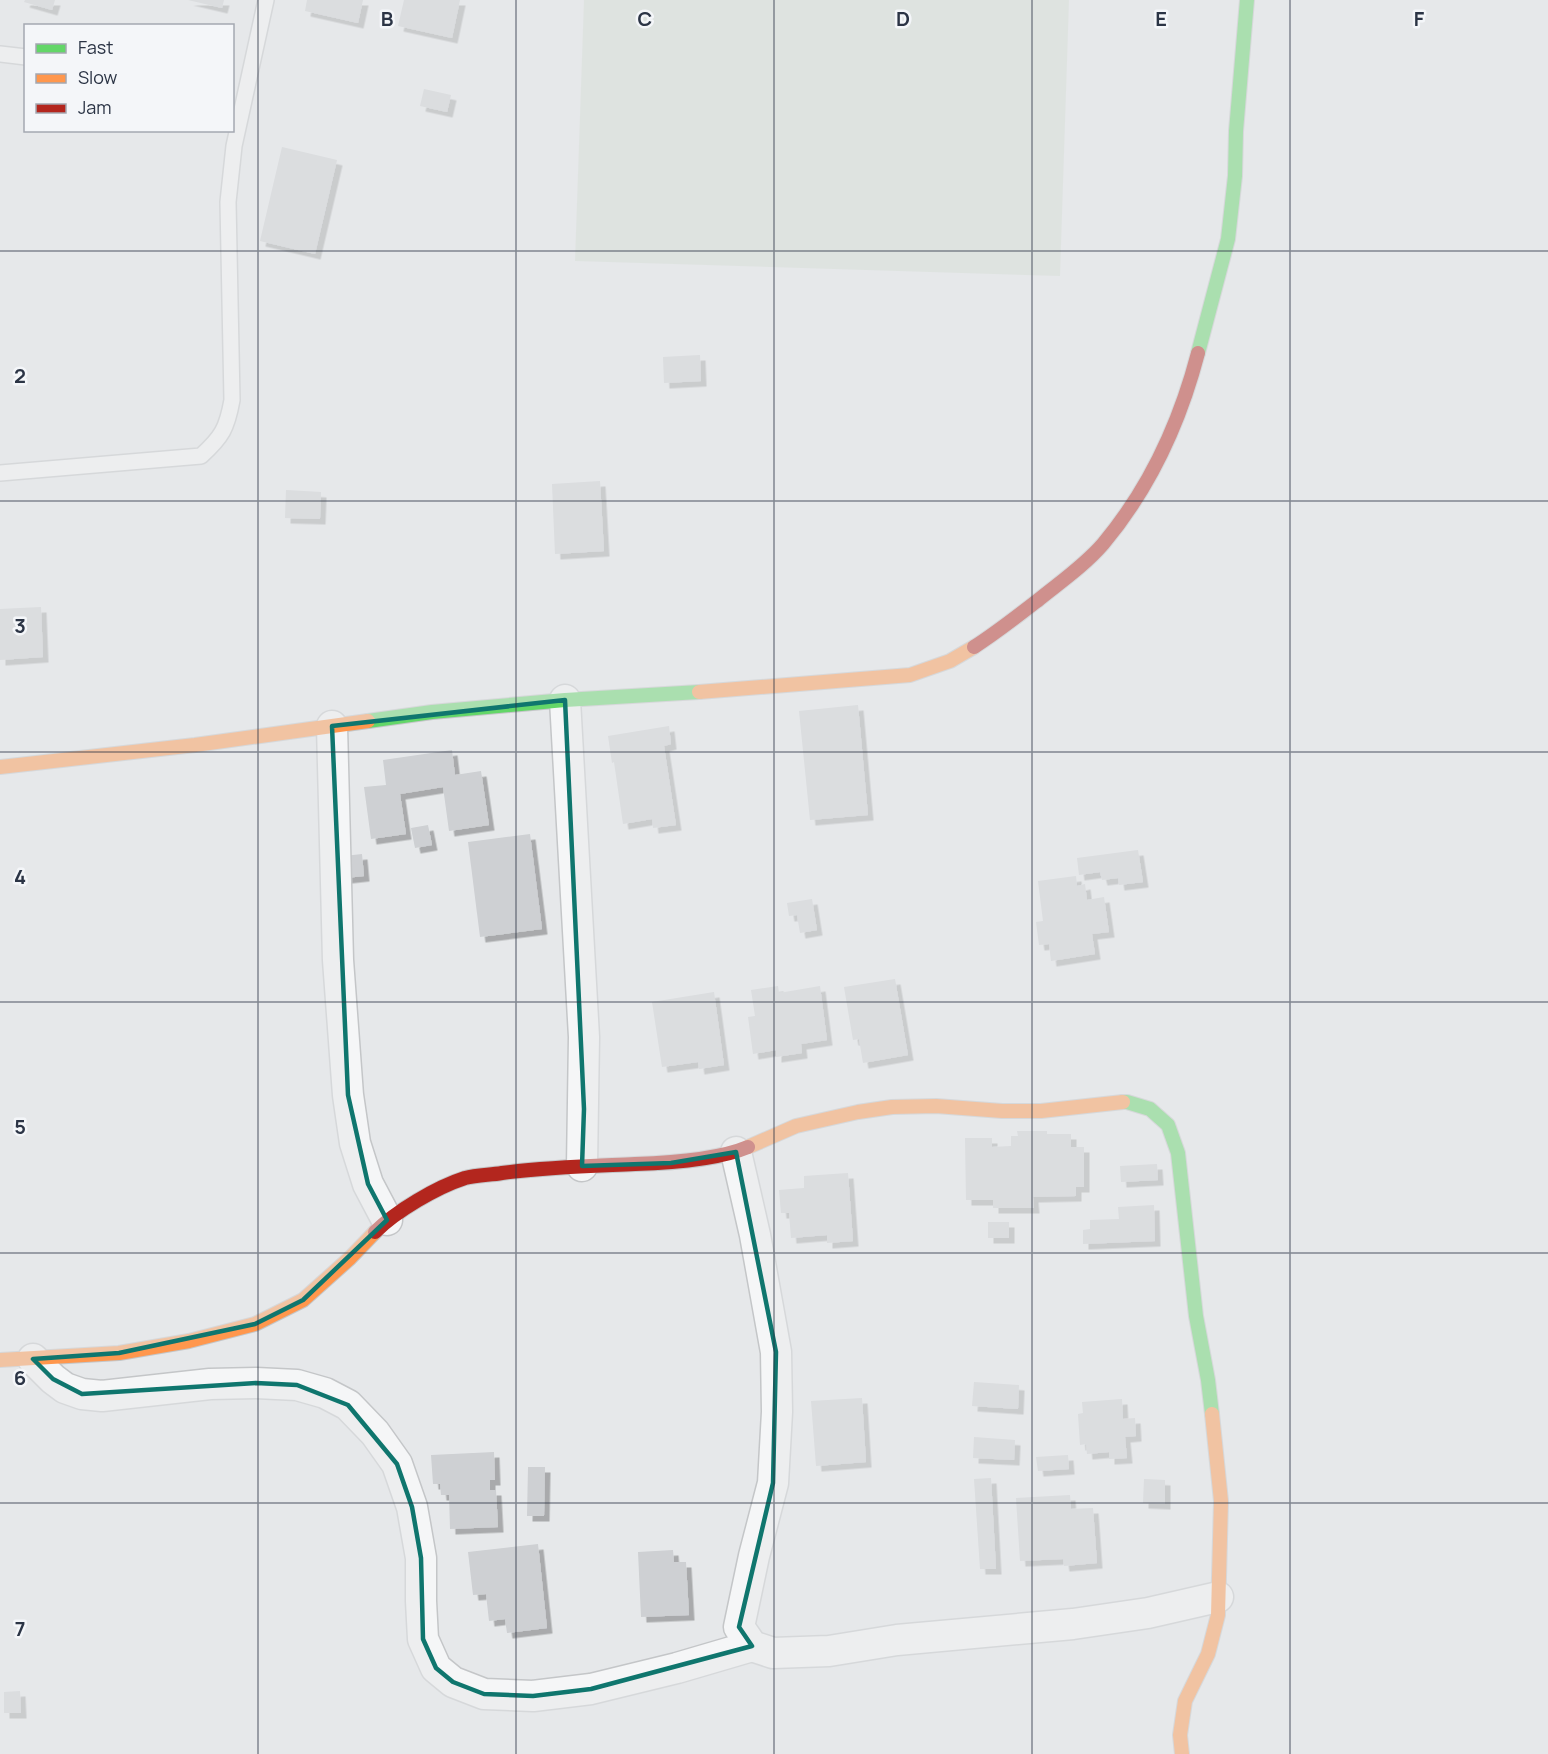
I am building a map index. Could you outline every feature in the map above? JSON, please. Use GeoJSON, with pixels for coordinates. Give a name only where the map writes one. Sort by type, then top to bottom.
{"type":"FeatureCollection","features":[{"type":"Feature","properties":{"kind":"street"},"geometry":{"type":"LineString","coordinates":[[0,767],[183,746],[432,712],[910,675],[950,661],[992,636],[1077,569],[1102,545],[1147,483],[1191,381],[1212,306],[1228,239],[1233,206],[1236,131],[1247,0]]}},
{"type":"Feature","properties":{"kind":"street"},"geometry":{"type":"LineString","coordinates":[[565,700],[584,1037],[582,1166]]}},
{"type":"Feature","properties":{"kind":"street"},"geometry":{"type":"LineString","coordinates":[[332,726],[338,960],[348,1095],[355,1143],[368,1184],[387,1220]]}},
{"type":"Feature","properties":{"kind":"street"},"geometry":{"type":"LineString","coordinates":[[0,1360],[119,1353],[189,1341],[255,1324],[303,1300],[350,1258],[387,1220],[423,1197],[466,1178],[582,1166],[671,1163],[736,1152],[796,1126],[892,1107],[936,1106],[1002,1111],[1041,1111],[1127,1102],[1150,1109],[1168,1125],[1178,1153],[1193,1295],[1208,1380],[1221,1502],[1218,1615],[1208,1654],[1185,1701],[1180,1735],[1182,1754]]}},
{"type":"Feature","properties":{"kind":"street"},"geometry":{"type":"LineString","coordinates":[[736,1152],[755,1235],[776,1352],[777,1412],[773,1483],[738,1627],[752,1646]]}},
{"type":"Feature","properties":{"kind":"street"},"geometry":{"type":"LineString","coordinates":[[33,1359],[65,1388],[82,1394],[102,1396],[210,1384],[256,1383],[297,1385],[325,1394],[348,1405],[375,1433],[397,1464],[412,1506],[421,1558],[423,1639],[436,1668],[453,1682],[484,1694],[533,1696],[591,1689],[677,1668],[752,1646],[773,1653],[828,1651],[897,1641],[1073,1624],[1148,1613],[1218,1597]]}},
{"type":"Feature","properties":{"kind":"lane"},"geometry":{"type":"LineString","coordinates":[[0,473],[201,456],[217,442],[228,422],[232,400],[228,202],[234,146],[266,0]]}},
{"type":"Feature","properties":{"kind":"lane"},"geometry":{"type":"LineString","coordinates":[[0,54],[24,57]]}},
{"type":"Feature","properties":{"kind":"lane"},"geometry":{"type":"LineString","coordinates":[[234,76],[249,78]]}},
{"type":"Feature","properties":{"kind":"highlighted area"},"geometry":{"type":"Polygon","coordinates":[[[565,700],[584,1109],[582,1166],[671,1163],[736,1152],[776,1352],[773,1483],[739,1627],[752,1646],[591,1689],[533,1696],[484,1694],[453,1682],[436,1668],[423,1639],[421,1558],[412,1507],[397,1464],[348,1405],[297,1385],[256,1383],[82,1394],[53,1379],[33,1359],[119,1353],[255,1324],[303,1300],[387,1220],[368,1184],[348,1095],[332,726],[565,700]]]}},
{"type":"Feature","properties":{"kind":"shaded area"},"geometry":{"type":"Polygon","coordinates":[[[584,0],[1069,0],[1060,276],[575,261],[584,0]]]}},
{"type":"Feature","properties":{"kind":"building"},"geometry":{"type":"Polygon","coordinates":[[[25,0],[55,0],[52,10],[24,2],[25,0]]]}},
{"type":"Feature","properties":{"kind":"building"},"geometry":{"type":"Polygon","coordinates":[[[188,0],[224,0],[222,8],[188,0]]]}},
{"type":"Feature","properties":{"kind":"building"},"geometry":{"type":"Polygon","coordinates":[[[307,0],[363,0],[358,23],[305,11],[307,0]]]}},
{"type":"Feature","properties":{"kind":"building"},"geometry":{"type":"Polygon","coordinates":[[[404,0],[460,0],[452,38],[398,26],[404,0]]]}},
{"type":"Feature","properties":{"kind":"building"},"geometry":{"type":"Polygon","coordinates":[[[424,89],[451,95],[447,112],[420,106],[424,89]]]}},
{"type":"Feature","properties":{"kind":"building"},"geometry":{"type":"Polygon","coordinates":[[[282,147],[337,160],[315,254],[260,241],[282,147]]]}},
{"type":"Feature","properties":{"kind":"building"},"geometry":{"type":"Polygon","coordinates":[[[700,355],[701,381],[664,383],[663,357],[700,355]]]}},
{"type":"Feature","properties":{"kind":"building"},"geometry":{"type":"Polygon","coordinates":[[[600,481],[604,551],[555,554],[552,484],[600,481]]]}},
{"type":"Feature","properties":{"kind":"building"},"geometry":{"type":"Polygon","coordinates":[[[286,490],[321,492],[320,519],[285,518],[286,490]]]}},
{"type":"Feature","properties":{"kind":"building"},"geometry":{"type":"Polygon","coordinates":[[[41,607],[43,657],[0,660],[0,609],[41,607]]]}},
{"type":"Feature","properties":{"kind":"building"},"geometry":{"type":"Polygon","coordinates":[[[858,705],[868,815],[810,820],[799,711],[858,705]]]}},
{"type":"Feature","properties":{"kind":"building"},"geometry":{"type":"Polygon","coordinates":[[[669,726],[671,744],[664,746],[676,825],[653,828],[652,819],[623,824],[608,736],[669,726]]]}},
{"type":"Feature","properties":{"kind":"building"},"geometry":{"type":"Polygon","coordinates":[[[452,750],[455,775],[481,771],[489,825],[449,831],[443,787],[400,794],[406,834],[371,839],[364,787],[386,785],[383,760],[452,750]]]}},
{"type":"Feature","properties":{"kind":"building"},"geometry":{"type":"Polygon","coordinates":[[[428,825],[432,845],[415,848],[411,828],[428,825]]]}},
{"type":"Feature","properties":{"kind":"building"},"geometry":{"type":"Polygon","coordinates":[[[530,834],[542,929],[480,937],[468,842],[530,834]]]}},
{"type":"Feature","properties":{"kind":"building"},"geometry":{"type":"Polygon","coordinates":[[[1138,850],[1143,882],[1119,885],[1118,878],[1102,880],[1100,872],[1079,875],[1077,858],[1138,850]]]}},
{"type":"Feature","properties":{"kind":"building"},"geometry":{"type":"Polygon","coordinates":[[[362,854],[364,876],[346,878],[344,856],[362,854]]]}},
{"type":"Feature","properties":{"kind":"building"},"geometry":{"type":"Polygon","coordinates":[[[1076,876],[1077,886],[1085,884],[1087,900],[1104,897],[1109,932],[1092,934],[1095,954],[1051,961],[1049,944],[1039,945],[1036,922],[1043,921],[1038,881],[1076,876]]]}},
{"type":"Feature","properties":{"kind":"building"},"geometry":{"type":"Polygon","coordinates":[[[812,899],[817,930],[800,933],[797,915],[789,916],[787,903],[812,899]]]}},
{"type":"Feature","properties":{"kind":"building"},"geometry":{"type":"Polygon","coordinates":[[[895,979],[908,1055],[863,1063],[859,1039],[853,1040],[844,987],[895,979]]]}},
{"type":"Feature","properties":{"kind":"building"},"geometry":{"type":"Polygon","coordinates":[[[778,986],[779,993],[820,986],[827,1040],[801,1044],[802,1053],[776,1057],[776,1050],[753,1054],[748,1017],[755,1016],[751,990],[778,986]]]}},
{"type":"Feature","properties":{"kind":"building"},"geometry":{"type":"Polygon","coordinates":[[[714,992],[724,1065],[699,1069],[698,1062],[662,1067],[652,1002],[714,992]]]}},
{"type":"Feature","properties":{"kind":"building"},"geometry":{"type":"Polygon","coordinates":[[[1017,1131],[1071,1134],[1071,1147],[1084,1147],[1084,1187],[1076,1187],[1076,1196],[1033,1197],[1034,1208],[993,1208],[993,1200],[966,1200],[965,1138],[992,1138],[992,1147],[1011,1146],[1011,1136],[1018,1136],[1017,1131]]]}},
{"type":"Feature","properties":{"kind":"building"},"geometry":{"type":"Polygon","coordinates":[[[1157,1164],[1158,1180],[1121,1182],[1120,1166],[1157,1164]]]}},
{"type":"Feature","properties":{"kind":"building"},"geometry":{"type":"Polygon","coordinates":[[[848,1173],[853,1241],[827,1243],[827,1235],[791,1238],[789,1213],[781,1213],[779,1190],[804,1188],[804,1176],[848,1173]]]}},
{"type":"Feature","properties":{"kind":"building"},"geometry":{"type":"Polygon","coordinates":[[[1154,1205],[1155,1241],[1083,1244],[1083,1230],[1090,1229],[1090,1220],[1119,1219],[1118,1207],[1154,1205]]]}},
{"type":"Feature","properties":{"kind":"building"},"geometry":{"type":"Polygon","coordinates":[[[988,1222],[1009,1222],[1009,1238],[988,1238],[988,1222]]]}},
{"type":"Feature","properties":{"kind":"building"},"geometry":{"type":"Polygon","coordinates":[[[974,1382],[1019,1385],[1018,1409],[972,1406],[974,1382]]]}},
{"type":"Feature","properties":{"kind":"building"},"geometry":{"type":"Polygon","coordinates":[[[862,1398],[866,1462],[816,1466],[811,1401],[862,1398]]]}},
{"type":"Feature","properties":{"kind":"building"},"geometry":{"type":"Polygon","coordinates":[[[1122,1399],[1123,1419],[1135,1418],[1136,1436],[1125,1437],[1127,1458],[1109,1459],[1109,1452],[1087,1454],[1086,1444],[1080,1445],[1078,1414],[1083,1413],[1082,1402],[1122,1399]]]}},
{"type":"Feature","properties":{"kind":"building"},"geometry":{"type":"Polygon","coordinates":[[[974,1437],[1015,1440],[1014,1460],[973,1458],[974,1437]]]}},
{"type":"Feature","properties":{"kind":"building"},"geometry":{"type":"Polygon","coordinates":[[[494,1452],[495,1480],[490,1480],[490,1490],[496,1490],[498,1527],[450,1529],[449,1495],[441,1495],[440,1484],[433,1484],[431,1455],[494,1452]]]}},
{"type":"Feature","properties":{"kind":"building"},"geometry":{"type":"Polygon","coordinates":[[[1068,1455],[1069,1469],[1038,1471],[1036,1457],[1068,1455]]]}},
{"type":"Feature","properties":{"kind":"building"},"geometry":{"type":"Polygon","coordinates":[[[528,1467],[545,1467],[544,1516],[527,1516],[528,1467]]]}},
{"type":"Feature","properties":{"kind":"building"},"geometry":{"type":"Polygon","coordinates":[[[991,1478],[996,1569],[980,1569],[974,1479],[991,1478]]]}},
{"type":"Feature","properties":{"kind":"building"},"geometry":{"type":"Polygon","coordinates":[[[1144,1479],[1165,1480],[1165,1504],[1143,1503],[1144,1479]]]}},
{"type":"Feature","properties":{"kind":"building"},"geometry":{"type":"Polygon","coordinates":[[[1070,1495],[1071,1509],[1093,1508],[1097,1563],[1064,1566],[1063,1559],[1020,1561],[1016,1498],[1070,1495]]]}},
{"type":"Feature","properties":{"kind":"building"},"geometry":{"type":"Polygon","coordinates":[[[538,1544],[547,1628],[507,1633],[505,1619],[489,1621],[486,1594],[473,1595],[468,1552],[538,1544]]]}},
{"type":"Feature","properties":{"kind":"building"},"geometry":{"type":"Polygon","coordinates":[[[673,1550],[674,1562],[686,1562],[689,1615],[641,1617],[638,1552],[673,1550]]]}},
{"type":"Feature","properties":{"kind":"building"},"geometry":{"type":"Polygon","coordinates":[[[20,1691],[21,1713],[4,1713],[4,1692],[20,1691]]]}},
{"type":"Feature","properties":{"kind":"traffic: fast"},"geometry":{"type":"LineString","coordinates":[[1198,353],[1228,239],[1235,176],[1236,131],[1247,0]]}},
{"type":"Feature","properties":{"kind":"traffic: fast"},"geometry":{"type":"LineString","coordinates":[[368,721],[432,712],[565,700],[699,692]]}},
{"type":"Feature","properties":{"kind":"traffic: fast"},"geometry":{"type":"LineString","coordinates":[[1123,1102],[1150,1109],[1168,1125],[1178,1153],[1196,1316],[1212,1414]]}},
{"type":"Feature","properties":{"kind":"traffic: slow"},"geometry":{"type":"LineString","coordinates":[[699,692],[910,675],[950,661],[974,647]]}},
{"type":"Feature","properties":{"kind":"traffic: slow"},"geometry":{"type":"LineString","coordinates":[[0,767],[195,745],[368,721]]}},
{"type":"Feature","properties":{"kind":"traffic: slow"},"geometry":{"type":"LineString","coordinates":[[748,1147],[796,1126],[892,1107],[936,1106],[1002,1111],[1041,1111],[1123,1102]]}},
{"type":"Feature","properties":{"kind":"traffic: slow"},"geometry":{"type":"LineString","coordinates":[[0,1360],[119,1353],[189,1341],[255,1324],[303,1300],[375,1232]]}},
{"type":"Feature","properties":{"kind":"traffic: slow"},"geometry":{"type":"LineString","coordinates":[[1182,1754],[1180,1735],[1185,1701],[1208,1654],[1218,1615],[1221,1501],[1212,1414]]}},
{"type":"Feature","properties":{"kind":"traffic: jam"},"geometry":{"type":"LineString","coordinates":[[974,647],[1080,567],[1120,523],[1149,478],[1161,454],[1182,404],[1198,353]]}},
{"type":"Feature","properties":{"kind":"traffic: jam"},"geometry":{"type":"LineString","coordinates":[[375,1232],[417,1200],[465,1178],[535,1169],[693,1160],[722,1155],[748,1147]]}}]}
